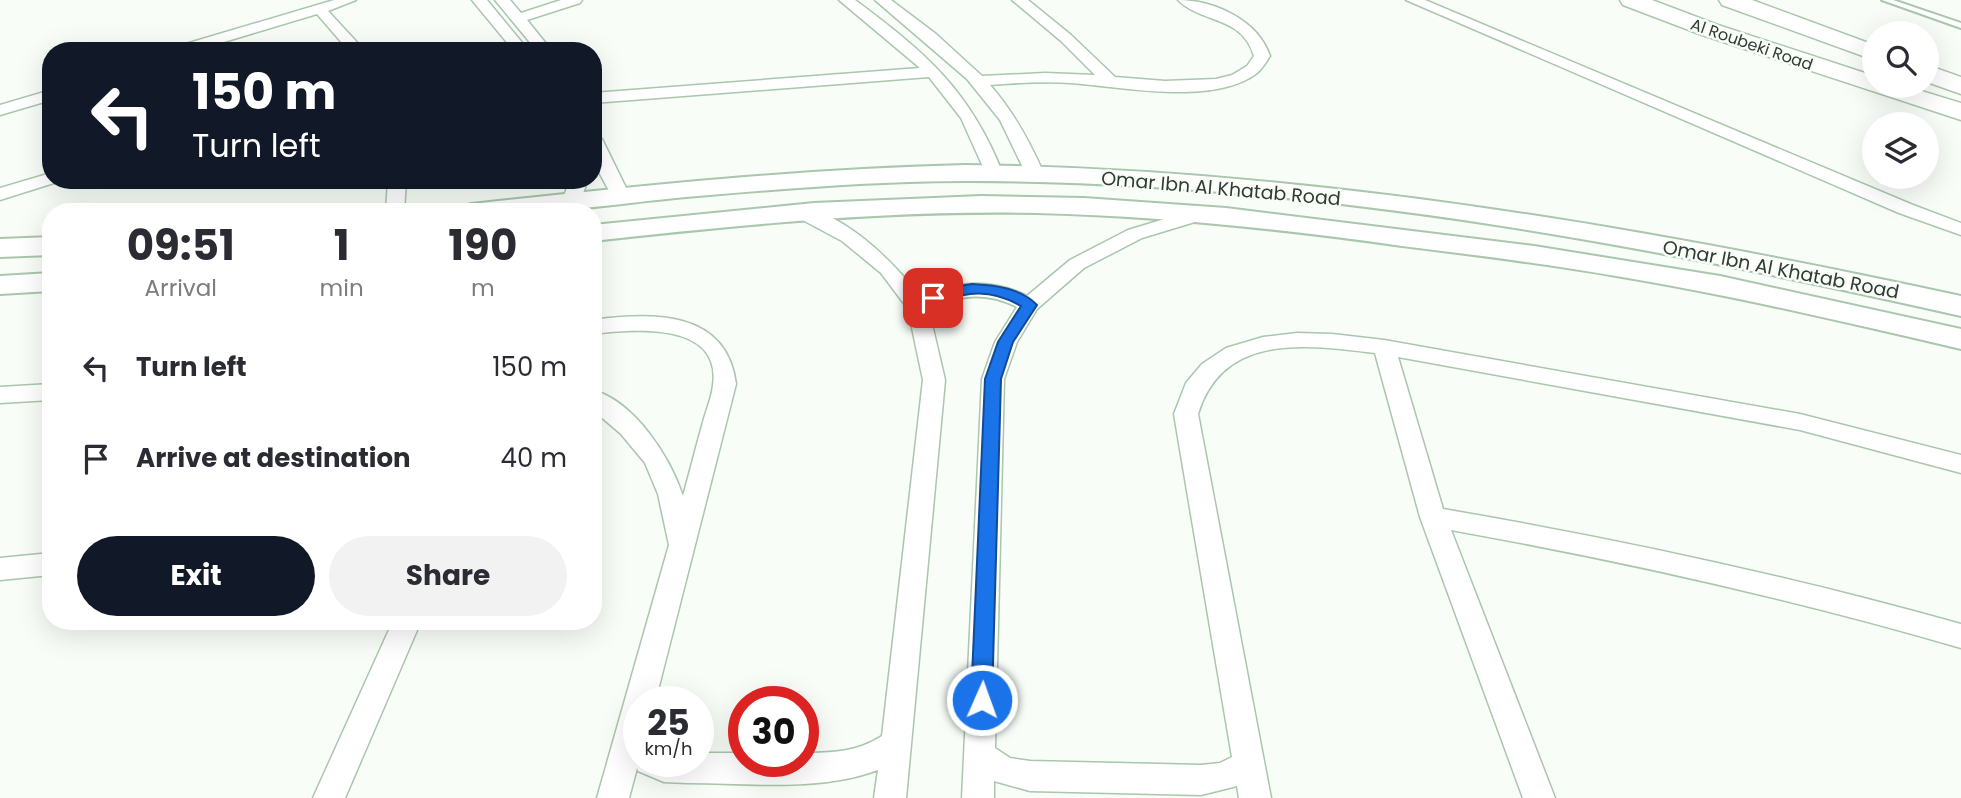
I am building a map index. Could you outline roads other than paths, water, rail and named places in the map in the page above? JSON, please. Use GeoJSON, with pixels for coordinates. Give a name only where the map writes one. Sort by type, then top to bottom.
{"type":"FeatureCollection","features":[{"type":"Feature","properties":{"kind":"main road","name":"Al Roubeki Road"},"geometry":{"type":"LineString","coordinates":[[1632,0],[1862,80]]}},
{"type":"Feature","properties":{"kind":"main road"},"geometry":{"type":"LineString","coordinates":[[1632,0],[1676,9],[1695,7],[1701,3]]}},
{"type":"Feature","properties":{"kind":"main road","name":"Al Roubeki Road"},"geometry":{"type":"LineString","coordinates":[[1730,0],[1862,48]]}},
{"type":"Feature","properties":{"kind":"main road"},"geometry":{"type":"LineString","coordinates":[[1758,46],[1757,33],[1762,29],[1780,26],[1811,29]]}},
{"type":"Feature","properties":{"kind":"main road","name":"Al Roubeki Road"},"geometry":{"type":"LineString","coordinates":[[1939,85],[1960,105]]}},
{"type":"Feature","properties":{"kind":"main road","name":"Al Roubeki Road"},"geometry":{"type":"LineString","coordinates":[[1931,98],[1960,105]]}},
{"type":"Feature","properties":{"kind":"street"},"geometry":{"type":"LineString","coordinates":[[207,42],[349,0]]}},
{"type":"Feature","properties":{"kind":"street"},"geometry":{"type":"LineString","coordinates":[[229,42],[370,0]]}},
{"type":"Feature","properties":{"kind":"street"},"geometry":{"type":"LineString","coordinates":[[479,0],[514,42]]}},
{"type":"Feature","properties":{"kind":"street"},"geometry":{"type":"LineString","coordinates":[[502,0],[538,42]]}},
{"type":"Feature","properties":{"kind":"street"},"geometry":{"type":"LineString","coordinates":[[520,18],[575,0]]}},
{"type":"Feature","properties":{"kind":"street"},"geometry":{"type":"LineString","coordinates":[[846,0],[889,32],[955,94],[985,145],[994,174]]}},
{"type":"Feature","properties":{"kind":"street"},"geometry":{"type":"LineString","coordinates":[[882,0],[917,26],[977,80],[1007,115],[1023,143],[1035,174]]}},
{"type":"Feature","properties":{"kind":"street"},"geometry":{"type":"LineString","coordinates":[[1019,0],[1066,38],[1109,80]]}},
{"type":"Feature","properties":{"kind":"street"},"geometry":{"type":"LineString","coordinates":[[977,80],[1054,78],[1172,86],[1203,85],[1232,80],[1253,70],[1262,56],[1260,44],[1250,33],[1185,0]]}},
{"type":"Feature","properties":{"kind":"street"},"geometry":{"type":"LineString","coordinates":[[1413,0],[1906,209],[1961,229]]}},
{"type":"Feature","properties":{"kind":"street"},"geometry":{"type":"LineString","coordinates":[[324,13],[350,42]]}},
{"type":"Feature","properties":{"kind":"street"},"geometry":{"type":"LineString","coordinates":[[602,97],[934,72]]}},
{"type":"Feature","properties":{"kind":"street"},"geometry":{"type":"LineString","coordinates":[[0,103],[42,91]]}},
{"type":"Feature","properties":{"kind":"street"},"geometry":{"type":"LineString","coordinates":[[0,110],[42,98]]}},
{"type":"Feature","properties":{"kind":"street"},"geometry":{"type":"LineString","coordinates":[[602,161],[621,196]]}},
{"type":"Feature","properties":{"kind":"street","name":"Omar Ibn Al Khatab Road"},"geometry":{"type":"LineString","coordinates":[[516,203],[575,191],[621,196],[790,180],[994,174],[1152,179],[1283,191],[1558,226],[1797,269],[1961,306]]}},
{"type":"Feature","properties":{"kind":"street"},"geometry":{"type":"LineString","coordinates":[[0,194],[42,181]]}},
{"type":"Feature","properties":{"kind":"street","name":"Omar Ibn Al Khatab Road"},"geometry":{"type":"LineString","coordinates":[[602,232],[909,206],[1036,205],[1201,214],[1294,223],[1574,260],[1817,305],[1961,339]]}},
{"type":"Feature","properties":{"kind":"street"},"geometry":{"type":"LineString","coordinates":[[804,213],[849,237],[888,269],[918,308],[934,380],[890,798]]}},
{"type":"Feature","properties":{"kind":"street"},"geometry":{"type":"LineString","coordinates":[[978,798],[993,379],[1006,342],[1029,305],[1077,264],[1135,234],[1201,214]]}},
{"type":"Feature","properties":{"kind":"street"},"geometry":{"type":"LineString","coordinates":[[0,248],[42,246]]}},
{"type":"Feature","properties":{"kind":"street"},"geometry":{"type":"LineString","coordinates":[[0,285],[42,283]]}},
{"type":"Feature","properties":{"kind":"street"},"geometry":{"type":"LineString","coordinates":[[918,308],[942,294],[972,288],[1013,295],[1029,305]]}},
{"type":"Feature","properties":{"kind":"street"},"geometry":{"type":"LineString","coordinates":[[602,326],[648,322],[686,330],[708,343],[722,362],[725,384],[644,686]]}},
{"type":"Feature","properties":{"kind":"street"},"geometry":{"type":"LineString","coordinates":[[1255,798],[1186,414],[1194,389],[1210,369],[1234,353],[1263,344],[1297,340],[1384,346],[1800,422],[1961,464]]}},
{"type":"Feature","properties":{"kind":"street"},"geometry":{"type":"LineString","coordinates":[[1384,346],[1433,517],[1539,798]]}},
{"type":"Feature","properties":{"kind":"street"},"geometry":{"type":"LineString","coordinates":[[0,395],[42,393]]}},
{"type":"Feature","properties":{"kind":"street"},"geometry":{"type":"LineString","coordinates":[[602,404],[624,420],[654,456],[674,501],[681,554]]}},
{"type":"Feature","properties":{"kind":"street"},"geometry":{"type":"LineString","coordinates":[[1433,517],[1562,538],[1696,566],[1961,637]]}},
{"type":"Feature","properties":{"kind":"street"},"geometry":{"type":"LineString","coordinates":[[0,569],[42,565]]}},
{"type":"Feature","properties":{"kind":"street"},"geometry":{"type":"LineString","coordinates":[[329,798],[403,630]]}},
{"type":"Feature","properties":{"kind":"street"},"geometry":{"type":"LineString","coordinates":[[714,768],[826,768],[851,765],[875,757],[895,744]]}},
{"type":"Feature","properties":{"kind":"street"},"geometry":{"type":"LineString","coordinates":[[979,755],[994,767],[1012,774],[1030,776],[1201,780],[1236,774],[1249,764]]}},
{"type":"Feature","properties":{"kind":"street"},"geometry":{"type":"LineString","coordinates":[[613,798],[625,777]]}},
{"type":"Feature","properties":{"kind":"lane"},"geometry":{"type":"LineString","coordinates":[[1891,1],[1961,26]]}}]}
